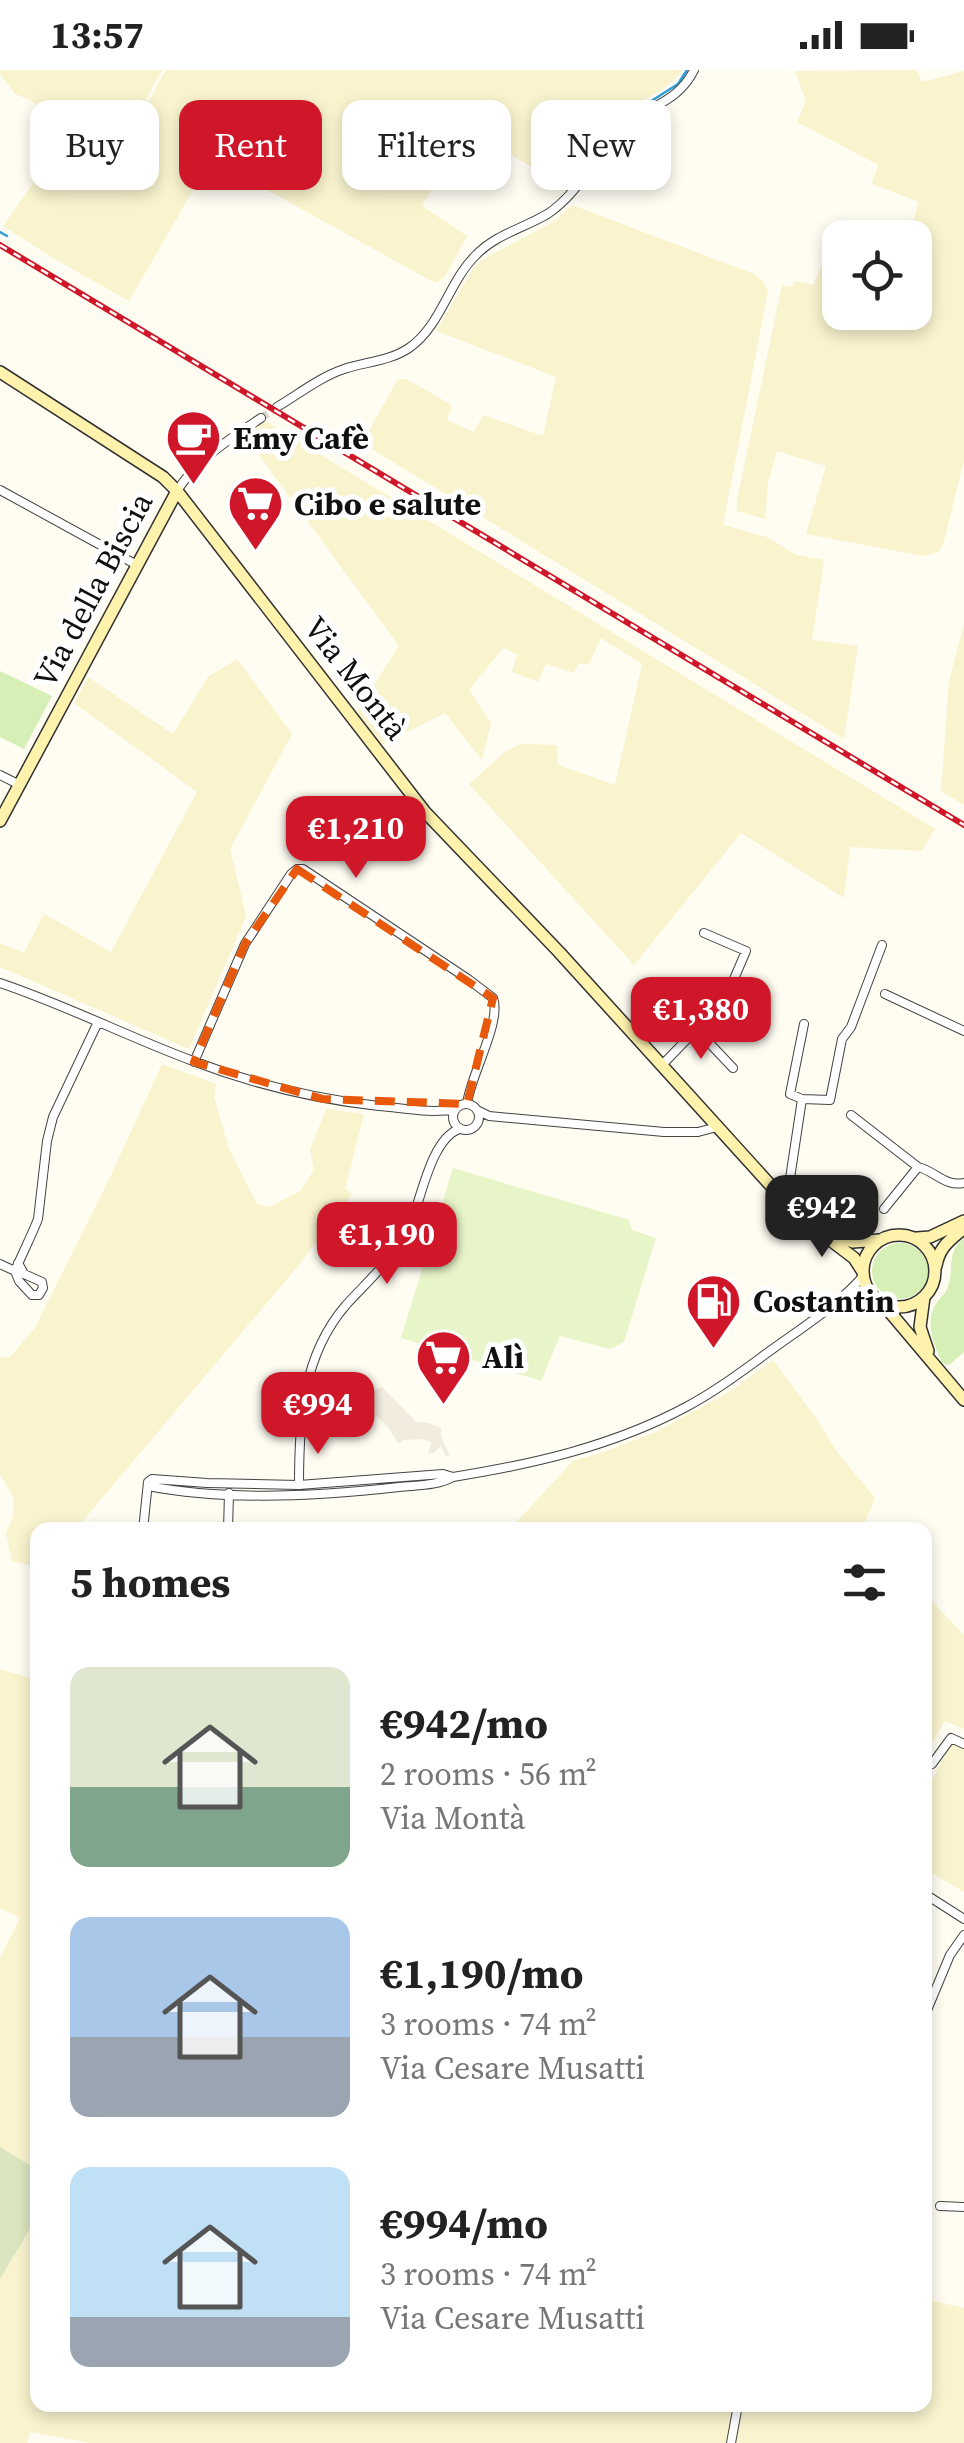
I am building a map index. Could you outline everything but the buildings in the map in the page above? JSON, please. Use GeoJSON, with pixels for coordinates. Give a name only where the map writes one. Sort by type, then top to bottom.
{"type":"FeatureCollection","features":[{"type":"Feature","properties":{"kind":"main road","name":"Via Montà"},"geometry":{"type":"LineString","coordinates":[[0,372],[163,477],[177,491],[425,812],[559,952],[783,1199],[854,1258],[875,1297],[964,1400]]}},
{"type":"Feature","properties":{"kind":"main road","name":"Via della Biscia"},"geometry":{"type":"LineString","coordinates":[[0,821],[177,491]]}},
{"type":"Feature","properties":{"kind":"main road","name":"Via Montà"},"geometry":{"type":"LineString","coordinates":[[809,1224],[853,1242],[903,1234],[930,1237],[964,1224]]}},
{"type":"Feature","properties":{"kind":"main road","name":"Via Montà"},"geometry":{"type":"LineString","coordinates":[[933,1364],[920,1326],[924,1298],[930,1290],[942,1246],[964,1224]]}},
{"type":"Feature","properties":{"kind":"main road"},"geometry":{"type":"LineString","coordinates":[[915,1238],[928,1248],[936,1270]]}},
{"type":"Feature","properties":{"kind":"main road"},"geometry":{"type":"LineString","coordinates":[[863,1274],[867,1254],[880,1240]]}},
{"type":"Feature","properties":{"kind":"main road"},"geometry":{"type":"LineString","coordinates":[[875,1297],[898,1306],[924,1298]]}},
{"type":"Feature","properties":{"kind":"street"},"geometry":{"type":"LineString","coordinates":[[277,407],[342,369],[410,348],[429,327],[474,256],[562,202],[619,133],[680,92],[694,70]]}},
{"type":"Feature","properties":{"kind":"street"},"geometry":{"type":"LineString","coordinates":[[177,491],[206,459],[261,418]]}},
{"type":"Feature","properties":{"kind":"street"},"geometry":{"type":"LineString","coordinates":[[0,490],[137,565]]}},
{"type":"Feature","properties":{"kind":"street"},"geometry":{"type":"LineString","coordinates":[[0,775],[20,786]]}},
{"type":"Feature","properties":{"kind":"street"},"geometry":{"type":"LineString","coordinates":[[0,980],[194,1062],[302,1094],[434,1111],[466,1104],[496,1002],[468,979],[298,869],[261,916],[245,944],[194,1062]]}},
{"type":"Feature","properties":{"kind":"street"},"geometry":{"type":"LineString","coordinates":[[662,1065],[726,1000],[746,951],[704,933]]}},
{"type":"Feature","properties":{"kind":"street"},"geometry":{"type":"LineString","coordinates":[[804,1024],[790,1094],[830,1100],[842,1039],[852,1026],[882,945]]}},
{"type":"Feature","properties":{"kind":"street"},"geometry":{"type":"LineString","coordinates":[[885,994],[964,1031]]}},
{"type":"Feature","properties":{"kind":"street"},"geometry":{"type":"LineString","coordinates":[[0,1264],[16,1267],[38,1219],[53,1117],[98,1022]]}},
{"type":"Feature","properties":{"kind":"street"},"geometry":{"type":"LineString","coordinates":[[696,1029],[733,1068]]}},
{"type":"Feature","properties":{"kind":"street"},"geometry":{"type":"LineString","coordinates":[[783,1199],[789,1184],[802,1098]]}},
{"type":"Feature","properties":{"kind":"street"},"geometry":{"type":"LineString","coordinates":[[466,1104],[489,1116],[664,1132],[717,1128]]}},
{"type":"Feature","properties":{"kind":"street"},"geometry":{"type":"LineString","coordinates":[[456,1109],[456,1126]]}},
{"type":"Feature","properties":{"kind":"street"},"geometry":{"type":"LineString","coordinates":[[477,1110],[479,1121]]}},
{"type":"Feature","properties":{"kind":"street"},"geometry":{"type":"LineString","coordinates":[[434,1111],[456,1126],[472,1129],[489,1116]]}},
{"type":"Feature","properties":{"kind":"street"},"geometry":{"type":"LineString","coordinates":[[851,1116],[918,1166],[952,1184],[964,1183]]}},
{"type":"Feature","properties":{"kind":"street"},"geometry":{"type":"LineString","coordinates":[[299,1485],[302,1400],[317,1352],[334,1321],[405,1235],[443,1140],[456,1126]]}},
{"type":"Feature","properties":{"kind":"street"},"geometry":{"type":"LineString","coordinates":[[884,1209],[918,1166]]}},
{"type":"Feature","properties":{"kind":"street"},"geometry":{"type":"LineString","coordinates":[[148,1484],[229,1494],[336,1492],[443,1482],[598,1446],[686,1407],[723,1384],[828,1307],[863,1274]]}},
{"type":"Feature","properties":{"kind":"street"},"geometry":{"type":"LineString","coordinates":[[828,1307],[860,1293],[875,1297]]}},
{"type":"Feature","properties":{"kind":"street"},"geometry":{"type":"LineString","coordinates":[[148,1484],[156,1479],[299,1485],[443,1474],[452,1477]]}},
{"type":"Feature","properties":{"kind":"street"},"geometry":{"type":"LineString","coordinates":[[207,1483],[224,1488],[229,1494],[228,1522]]}},
{"type":"Feature","properties":{"kind":"street"},"geometry":{"type":"LineString","coordinates":[[145,1522],[148,1484]]}},
{"type":"Feature","properties":{"kind":"street"},"geometry":{"type":"LineString","coordinates":[[229,1494],[244,1484]]}},
{"type":"Feature","properties":{"kind":"street"},"geometry":{"type":"LineString","coordinates":[[276,1494],[299,1485],[336,1492]]}},
{"type":"Feature","properties":{"kind":"street"},"geometry":{"type":"LineString","coordinates":[[932,1764],[951,1738],[964,1744]]}},
{"type":"Feature","properties":{"kind":"street"},"geometry":{"type":"LineString","coordinates":[[932,1898],[964,1919]]}},
{"type":"Feature","properties":{"kind":"street"},"geometry":{"type":"LineString","coordinates":[[932,1998],[950,1955],[964,1935]]}},
{"type":"Feature","properties":{"kind":"street"},"geometry":{"type":"LineString","coordinates":[[940,2206],[964,2207]]}},
{"type":"Feature","properties":{"kind":"street"},"geometry":{"type":"LineString","coordinates":[[731,2443],[737,2412]]}},
{"type":"Feature","properties":{"kind":"highlighted area"},"geometry":{"type":"Polygon","coordinates":[[[297,869],[493,998],[467,1104],[323,1099],[194,1062],[245,944],[297,869]]]}},
{"type":"Feature","properties":{"kind":"shaded area"},"geometry":{"type":"Polygon","coordinates":[[[0,70],[162,70],[145,100],[30,100],[15,94],[0,70]]]}},
{"type":"Feature","properties":{"kind":"shaded area"},"geometry":{"type":"Polygon","coordinates":[[[166,70],[683,70],[665,88],[643,100],[531,100],[531,167],[511,155],[511,100],[342,100],[342,190],[431,190],[422,206],[467,236],[444,278],[435,283],[267,190],[322,190],[322,100],[179,100],[179,190],[193,190],[129,301],[3,226],[30,188],[159,190],[159,100],[149,100],[166,70]]]}},
{"type":"Feature","properties":{"kind":"shaded area"},"geometry":{"type":"Polygon","coordinates":[[[916,70],[921,80],[927,81],[964,71],[964,460],[938,552],[923,556],[806,534],[826,466],[777,451],[768,483],[765,519],[737,511],[782,285],[792,287],[795,281],[813,285],[822,266],[822,330],[932,330],[932,220],[913,220],[919,202],[872,184],[878,165],[797,122],[806,101],[795,71],[916,70]]]}},
{"type":"Feature","properties":{"kind":"shaded area"},"geometry":{"type":"Polygon","coordinates":[[[572,205],[754,274],[768,291],[723,525],[767,537],[796,555],[824,560],[812,640],[858,646],[844,739],[362,443],[398,379],[406,379],[452,405],[447,420],[474,432],[483,415],[543,436],[556,377],[436,331],[482,260],[553,222],[572,205]]]}},
{"type":"Feature","properties":{"kind":"shaded area"},"geometry":{"type":"Polygon","coordinates":[[[265,421],[935,829],[922,851],[850,847],[844,898],[741,833],[634,965],[469,784],[506,751],[521,744],[557,745],[558,765],[615,785],[642,664],[601,638],[588,665],[578,663],[574,673],[546,664],[538,682],[512,672],[517,654],[503,648],[469,690],[491,723],[482,760],[445,713],[381,745],[355,714],[399,646],[245,436],[265,421]]]}},
{"type":"Feature","properties":{"kind":"shaded area"},"geometry":{"type":"Polygon","coordinates":[[[964,624],[964,805],[941,791],[949,681],[964,624]]]}},
{"type":"Feature","properties":{"kind":"shaded area"},"geometry":{"type":"Polygon","coordinates":[[[237,659],[292,734],[230,849],[246,916],[189,1049],[0,967],[0,943],[24,953],[44,914],[111,952],[197,792],[74,703],[88,677],[173,734],[208,677],[237,659]]]}},
{"type":"Feature","properties":{"kind":"shaded area"},"geometry":{"type":"Polygon","coordinates":[[[162,1064],[216,1084],[214,1097],[229,1149],[257,1204],[270,1207],[300,1191],[314,1170],[310,1150],[326,1109],[364,1114],[345,1189],[352,1194],[299,1265],[82,1522],[30,1522],[30,1565],[12,1561],[6,1533],[13,1517],[14,1498],[0,1474],[0,1357],[9,1358],[35,1328],[162,1064]]]}},
{"type":"Feature","properties":{"kind":"shaded area"},"geometry":{"type":"Polygon","coordinates":[[[773,1360],[837,1452],[875,1498],[865,1522],[516,1522],[573,1461],[656,1432],[731,1391],[773,1360]]]}},
{"type":"Feature","properties":{"kind":"shaded area"},"geometry":{"type":"Polygon","coordinates":[[[382,1387],[416,1422],[441,1428],[450,1456],[441,1446],[428,1454],[431,1442],[422,1439],[398,1444],[389,1428],[360,1400],[382,1387]]]}},
{"type":"Feature","properties":{"kind":"shaded area"},"geometry":{"type":"Polygon","coordinates":[[[932,1601],[964,1635],[964,1729],[945,1721],[932,1742],[932,1601]]]}},
{"type":"Feature","properties":{"kind":"shaded area"},"geometry":{"type":"Polygon","coordinates":[[[0,1669],[30,1678],[30,2166],[0,2147],[0,1958],[20,1918],[0,1908],[0,1669]]]}},
{"type":"Feature","properties":{"kind":"shaded area"},"geometry":{"type":"Polygon","coordinates":[[[950,1745],[964,1747],[964,1892],[932,1873],[932,1780],[950,1745]]]}},
{"type":"Feature","properties":{"kind":"shaded area"},"geometry":{"type":"Polygon","coordinates":[[[30,2229],[30,2412],[932,2412],[932,2301],[964,2308],[964,2443],[91,2443],[30,2432],[27,2443],[0,2443],[0,2279],[30,2229]]]}},
{"type":"Feature","properties":{"kind":"green space"},"geometry":{"type":"Polygon","coordinates":[[[0,671],[52,696],[24,749],[0,737],[0,671]]]}},
{"type":"Feature","properties":{"kind":"green space"},"geometry":{"type":"Polygon","coordinates":[[[453,1168],[629,1220],[632,1230],[656,1238],[624,1342],[610,1349],[560,1336],[541,1381],[401,1338],[453,1168]]]}},
{"type":"Feature","properties":{"kind":"green space"},"geometry":{"type":"Polygon","coordinates":[[[964,1238],[964,1352],[949,1365],[942,1363],[937,1350],[931,1315],[947,1289],[954,1250],[964,1238]]]}},
{"type":"Feature","properties":{"kind":"green space"},"geometry":{"type":"Polygon","coordinates":[[[900,1243],[920,1251],[928,1271],[920,1291],[900,1299],[880,1291],[872,1271],[880,1251],[900,1243]]]}},
{"type":"Feature","properties":{"kind":"green space"},"geometry":{"type":"Polygon","coordinates":[[[0,2147],[30,2165],[30,2229],[0,2279],[0,2147]]]}},
{"type":"Feature","properties":{"kind":"waterway"},"geometry":{"type":"LineString","coordinates":[[653,100],[678,84],[687,70]]}},
{"type":"Feature","properties":{"kind":"waterway"},"geometry":{"type":"LineString","coordinates":[[0,232],[7,236]]}},
{"type":"Feature","properties":{"kind":"tunnel"},"geometry":{"type":"LineString","coordinates":[[261,418],[277,407]]}},
{"type":"Feature","properties":{"kind":"railway"},"geometry":{"type":"LineString","coordinates":[[0,245],[964,825]]}},
{"type":"Feature","properties":{"kind":"place","name":"Emy Cafè"},"geometry":{"type":"Point","coordinates":[194,487]}},
{"type":"Feature","properties":{"kind":"place","name":"Cibo e salute"},"geometry":{"type":"Point","coordinates":[255,553]}},
{"type":"Feature","properties":{"kind":"place","name":"Costantin"},"geometry":{"type":"Point","coordinates":[714,1350]}},
{"type":"Feature","properties":{"kind":"place","name":"Alì"},"geometry":{"type":"Point","coordinates":[443,1406]}}]}
